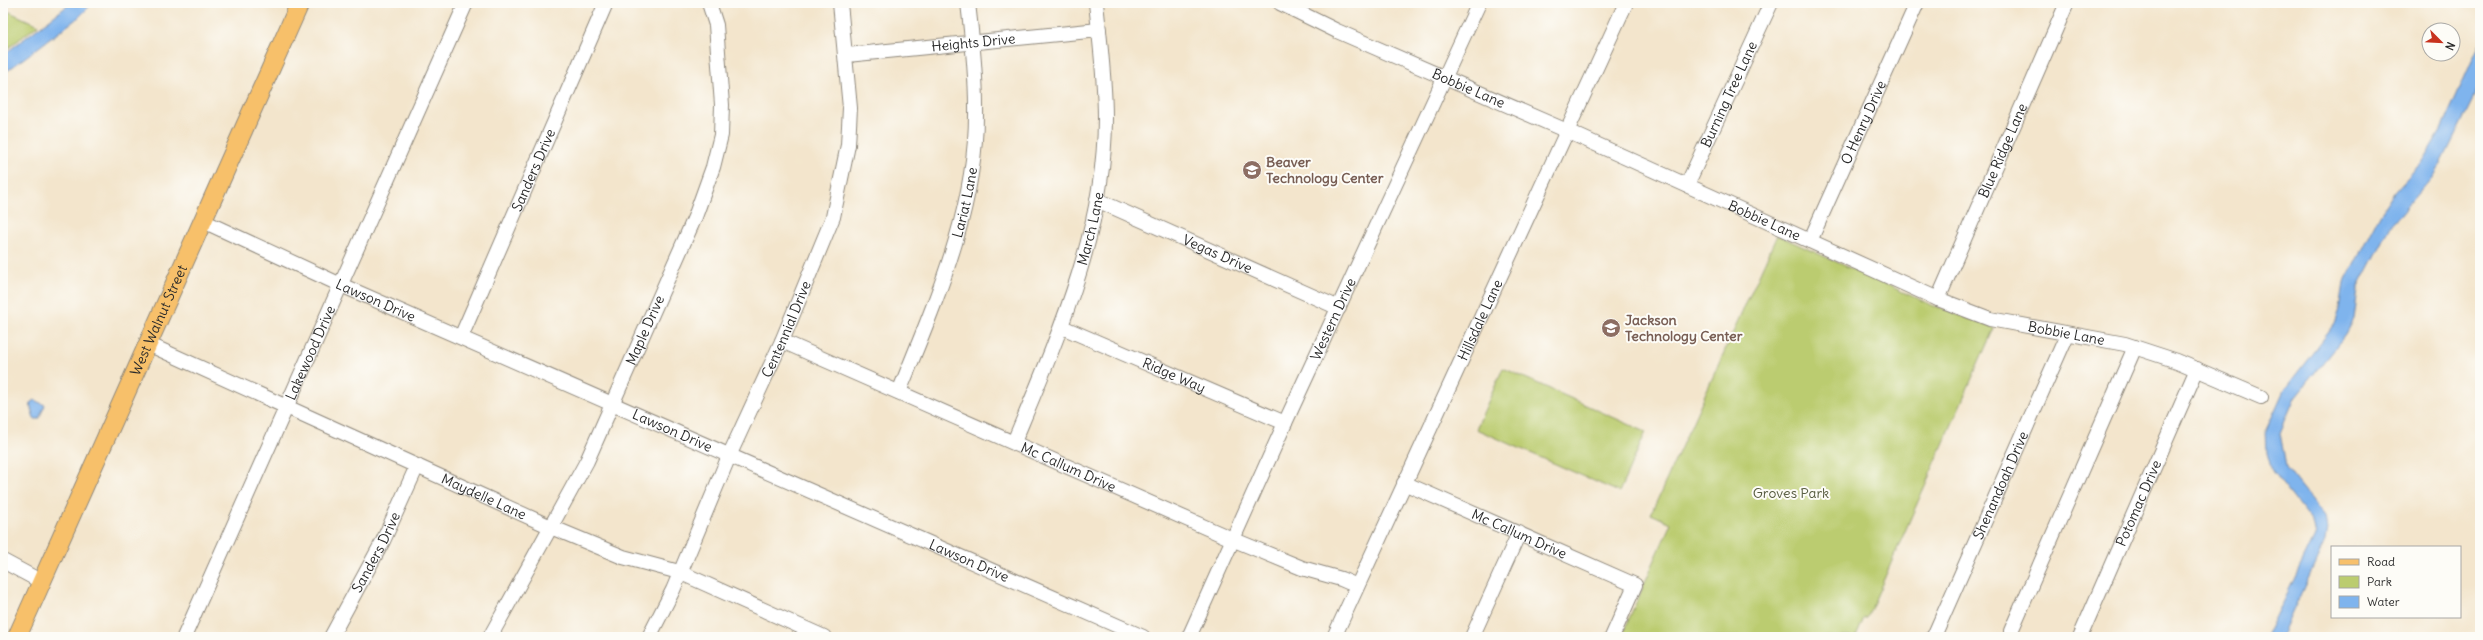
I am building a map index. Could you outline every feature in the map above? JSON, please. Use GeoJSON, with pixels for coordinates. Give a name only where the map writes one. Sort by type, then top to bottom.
{"type":"FeatureCollection","features":[{"type":"Feature","properties":{"kind":"main road","name":"West Walnut Street"},"geometry":{"type":"LineString","coordinates":[[17,637],[300,3]]}},
{"type":"Feature","properties":{"kind":"street","name":"Lakewood Drive"},"geometry":{"type":"LineString","coordinates":[[184,637],[466,3]]}},
{"type":"Feature","properties":{"kind":"street","name":"Sanders Drive"},"geometry":{"type":"LineString","coordinates":[[460,337],[606,3]]}},
{"type":"Feature","properties":{"kind":"street","name":"Maple Drive"},"geometry":{"type":"LineString","coordinates":[[490,637],[552,527],[587,461],[695,217],[713,167],[721,134],[722,105],[716,25],[709,3]]}},
{"type":"Feature","properties":{"kind":"street","name":"Centennial Drive"},"geometry":{"type":"LineString","coordinates":[[649,637],[673,590],[679,572],[729,456],[782,341],[833,217],[848,145],[850,108],[847,56],[840,3]]}},
{"type":"Feature","properties":{"kind":"street","name":"Lariat Lane"},"geometry":{"type":"LineString","coordinates":[[899,392],[949,268],[966,205],[975,136],[976,106],[968,3]]}},
{"type":"Feature","properties":{"kind":"street","name":"March Lane"},"geometry":{"type":"LineString","coordinates":[[1014,442],[1062,327],[1086,252],[1097,200],[1105,118],[1096,3]]}},
{"type":"Feature","properties":{"kind":"street","name":"Bobbie Lane"},"geometry":{"type":"LineString","coordinates":[[1280,3],[1338,31],[1567,131],[1938,299],[1990,319],[2066,335],[2135,347],[2198,369],[2261,397]]}},
{"type":"Feature","properties":{"kind":"street","name":"Western Drive"},"geometry":{"type":"LineString","coordinates":[[1189,637],[1285,422],[1479,3]]}},
{"type":"Feature","properties":{"kind":"street","name":"Hillsdale Lane"},"geometry":{"type":"LineString","coordinates":[[1334,637],[1626,3]]}},
{"type":"Feature","properties":{"kind":"street","name":"Burning Tree Lane"},"geometry":{"type":"LineString","coordinates":[[1687,185],[1771,3]]}},
{"type":"Feature","properties":{"kind":"street","name":"O Henry Drive"},"geometry":{"type":"LineString","coordinates":[[1810,241],[1917,3]]}},
{"type":"Feature","properties":{"kind":"street","name":"Blue Ridge Lane"},"geometry":{"type":"LineString","coordinates":[[1938,299],[2067,3]]}},
{"type":"Feature","properties":{"kind":"street","name":"Heights Drive"},"geometry":{"type":"LineString","coordinates":[[847,56],[1099,30]]}},
{"type":"Feature","properties":{"kind":"street","name":"Vegas Drive"},"geometry":{"type":"LineString","coordinates":[[1097,200],[1339,308]]}},
{"type":"Feature","properties":{"kind":"street","name":"Lawson Drive"},"geometry":{"type":"LineString","coordinates":[[203,221],[341,285],[1143,637]]}},
{"type":"Feature","properties":{"kind":"street","name":"Ridge Way"},"geometry":{"type":"LineString","coordinates":[[1062,327],[1285,422]]}},
{"type":"Feature","properties":{"kind":"street","name":"Shenandoah Drive"},"geometry":{"type":"LineString","coordinates":[[1935,636],[2066,335]]}},
{"type":"Feature","properties":{"kind":"street","name":"Mc Callum Drive"},"geometry":{"type":"LineString","coordinates":[[782,341],[1232,539],[1302,568],[1340,579],[1357,586]]}},
{"type":"Feature","properties":{"kind":"street","name":"Maydelle Lane"},"geometry":{"type":"LineString","coordinates":[[148,344],[552,527],[623,557],[679,572],[824,637]]}},
{"type":"Feature","properties":{"kind":"street"},"geometry":{"type":"LineString","coordinates":[[2011,631],[2135,347]]}},
{"type":"Feature","properties":{"kind":"street","name":"Potomac Drive"},"geometry":{"type":"LineString","coordinates":[[2080,637],[2198,369]]}},
{"type":"Feature","properties":{"kind":"street","name":"Sanders Drive"},"geometry":{"type":"LineString","coordinates":[[331,637],[383,541],[417,466]]}},
{"type":"Feature","properties":{"kind":"street","name":"Mc Callum Drive"},"geometry":{"type":"LineString","coordinates":[[1404,483],[1635,585],[1612,637]]}},
{"type":"Feature","properties":{"kind":"street"},"geometry":{"type":"LineString","coordinates":[[1472,637],[1519,533]]}},
{"type":"Feature","properties":{"kind":"street"},"geometry":{"type":"LineString","coordinates":[[3,561],[42,582]]}},
{"type":"Feature","properties":{"kind":"green space"},"geometry":{"type":"Polygon","coordinates":[[[3,9],[38,25],[3,52],[3,9]]]}},
{"type":"Feature","properties":{"kind":"green space","name":"Groves Park"},"geometry":{"type":"Polygon","coordinates":[[[1777,235],[1936,307],[1994,328],[1867,618],[1864,618],[1856,637],[1621,637],[1671,523],[1651,514],[1777,235]]]}},
{"type":"Feature","properties":{"kind":"green space"},"geometry":{"type":"Polygon","coordinates":[[[1503,368],[1646,432],[1619,492],[1476,429],[1503,368]]]}},
{"type":"Feature","properties":{"kind":"water"},"geometry":{"type":"Polygon","coordinates":[[[71,3],[93,3],[79,17],[3,74],[3,55],[71,3]]]}},
{"type":"Feature","properties":{"kind":"water"},"geometry":{"type":"Polygon","coordinates":[[[2480,43],[2480,85],[2443,160],[2431,179],[2392,224],[2358,289],[2354,319],[2346,334],[2295,397],[2280,433],[2286,467],[2325,516],[2327,528],[2325,541],[2281,637],[2266,637],[2315,536],[2312,522],[2272,471],[2267,453],[2266,430],[2284,390],[2335,324],[2340,309],[2344,283],[2380,214],[2395,191],[2421,163],[2441,130],[2480,43]]]}},
{"type":"Feature","properties":{"kind":"water"},"geometry":{"type":"Polygon","coordinates":[[[34,400],[45,405],[39,419],[34,419],[30,403],[34,400]]]}},
{"type":"Feature","properties":{"kind":"place","name":"Beaver Technology Center"},"geometry":{"type":"Point","coordinates":[1252,170]}},
{"type":"Feature","properties":{"kind":"place","name":"Jackson Technology Center"},"geometry":{"type":"Point","coordinates":[1611,328]}}]}
